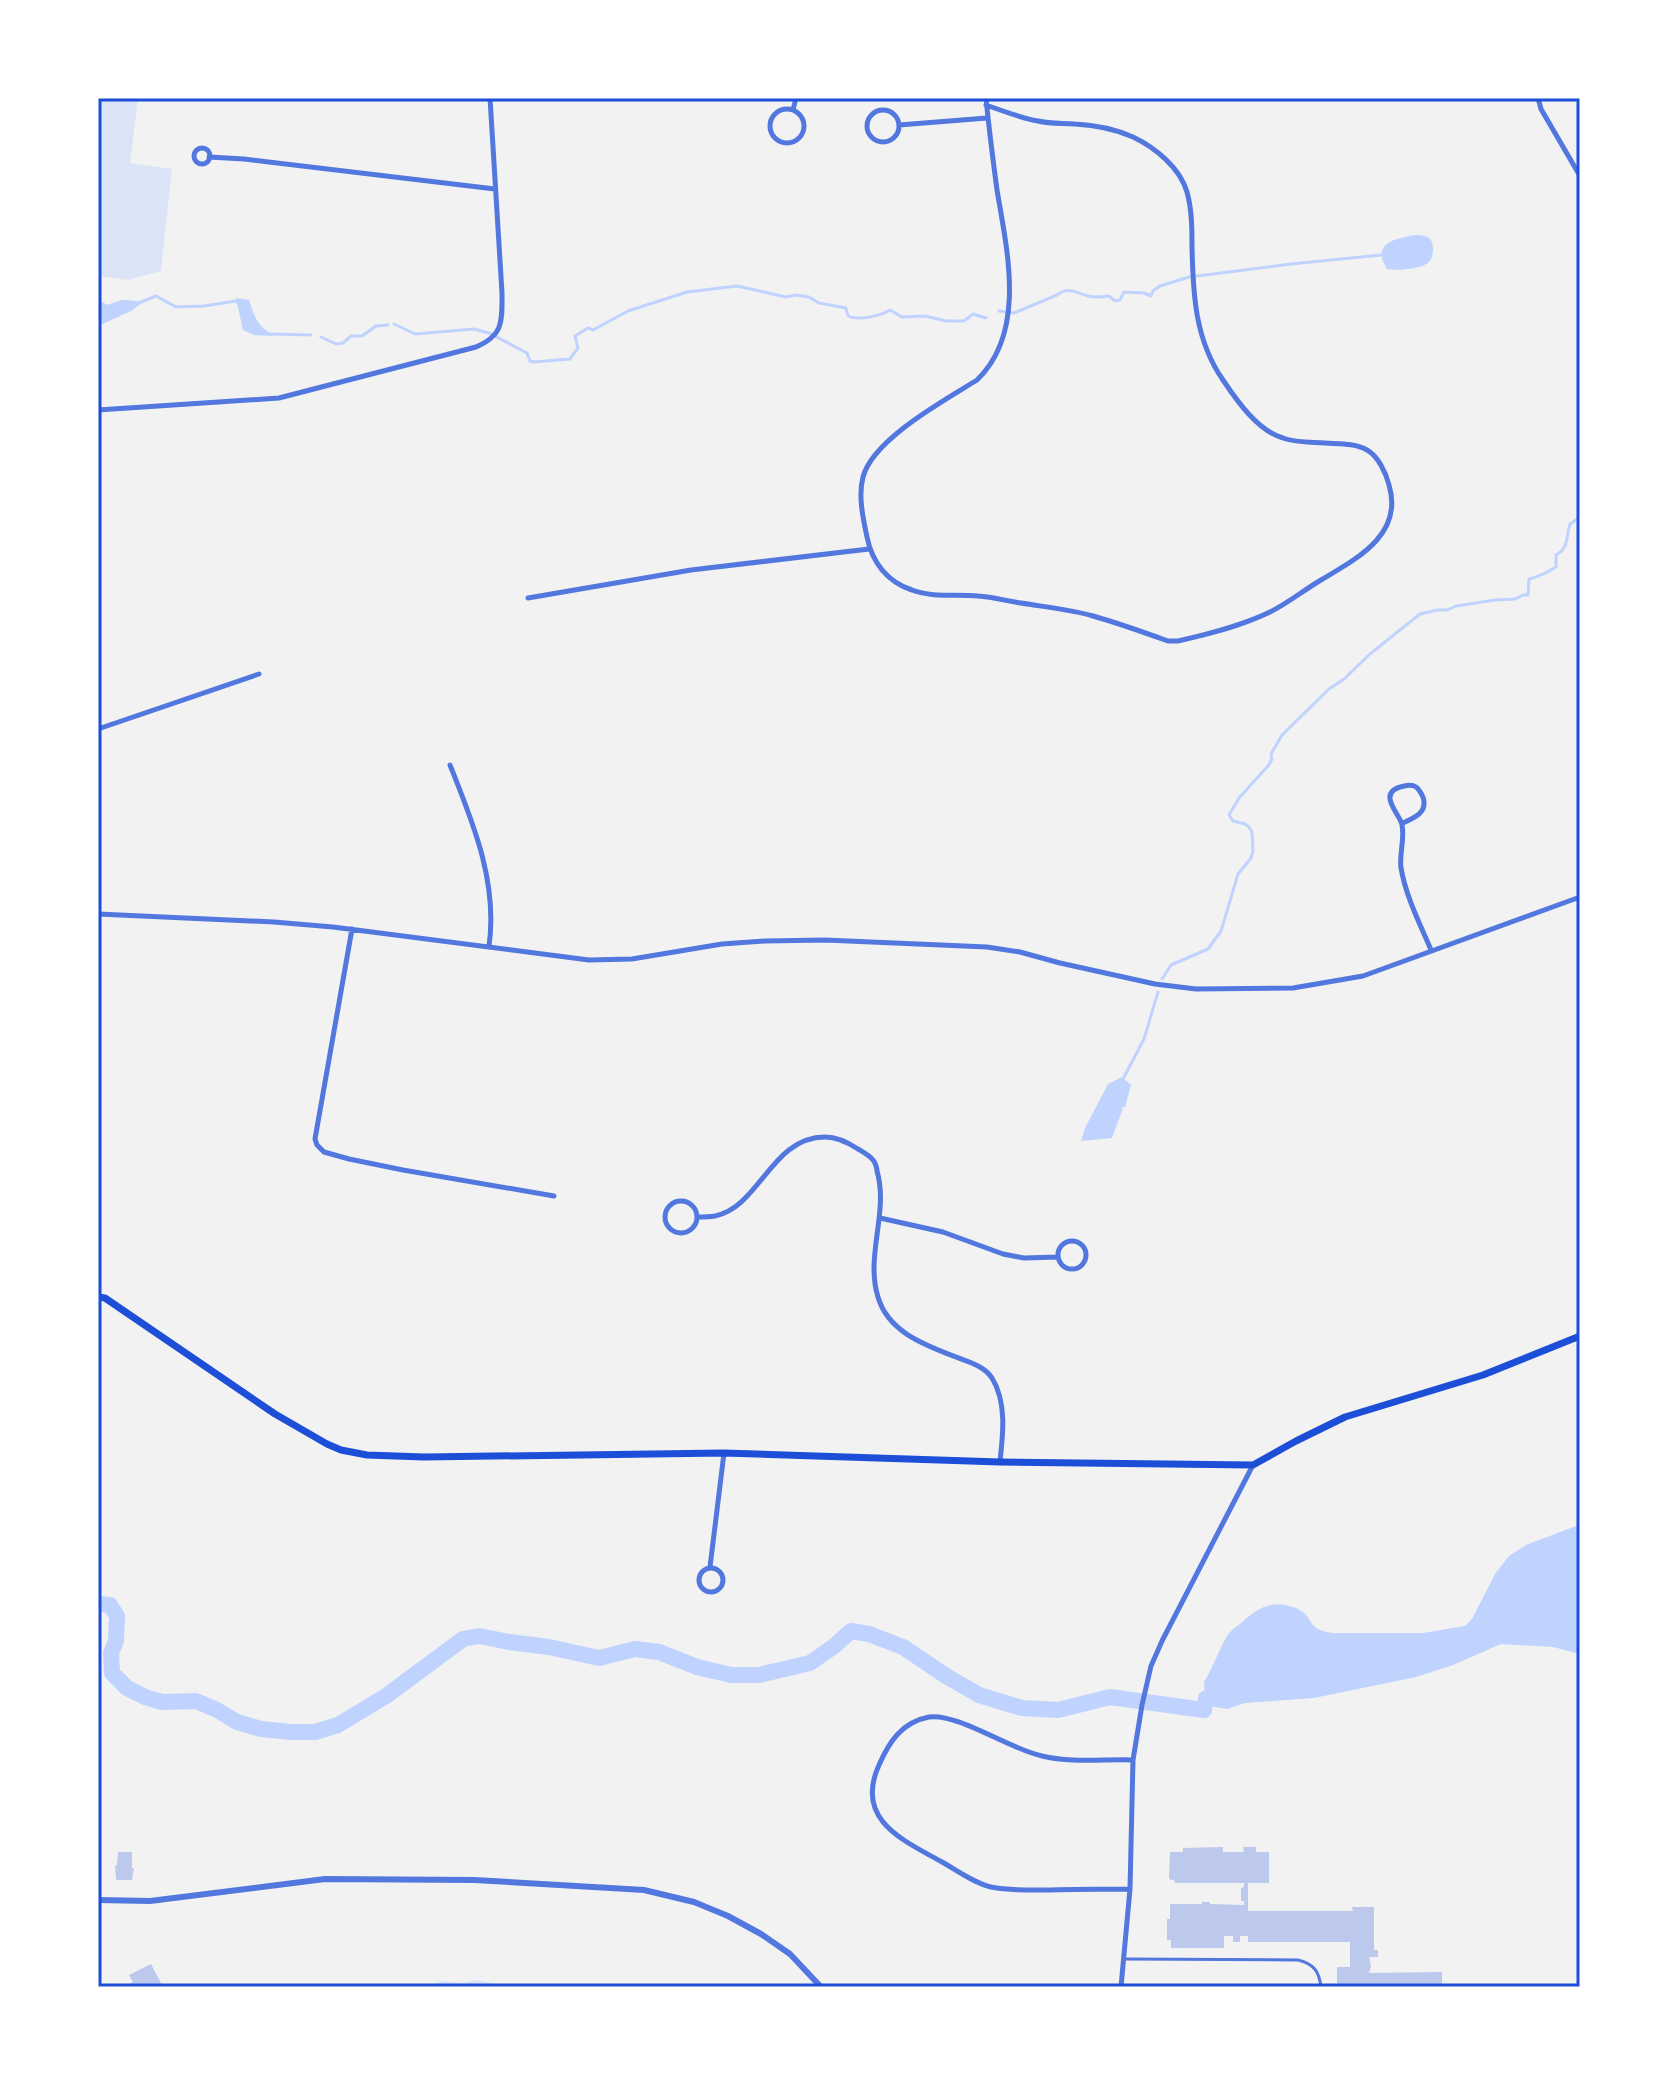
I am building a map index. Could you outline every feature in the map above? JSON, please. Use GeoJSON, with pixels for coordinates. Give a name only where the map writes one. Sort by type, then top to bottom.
{"type":"FeatureCollection","features":[{"type":"Feature","properties":{"kind":"main road"},"geometry":{"type":"LineString","coordinates":[[98,1297],[105,1298],[275,1414],[327,1444],[367,1455],[534,1459],[724,1453],[1000,1462],[1253,1465],[1345,1417],[1483,1375],[1580,1336]]}},
{"type":"Feature","properties":{"kind":"street"},"geometry":{"type":"LineString","coordinates":[[98,410],[279,398],[476,347],[494,336],[502,315],[502,304],[490,98]]}},
{"type":"Feature","properties":{"kind":"street"},"geometry":{"type":"LineString","coordinates":[[793,110],[796,98]]}},
{"type":"Feature","properties":{"kind":"street"},"geometry":{"type":"LineString","coordinates":[[1538,98],[1541,109],[1580,176]]}},
{"type":"Feature","properties":{"kind":"street"},"geometry":{"type":"LineString","coordinates":[[986,101],[1040,122],[1121,132],[1159,153],[1187,190],[1197,311],[1205,349],[1217,372],[1233,395],[1270,433],[1300,442],[1356,446],[1368,450],[1376,458],[1388,481],[1391,505],[1385,528],[1371,548],[1268,613],[1245,623],[1178,641],[1168,641],[1089,615],[1056,608],[978,596],[928,595],[911,590],[886,576],[869,549],[861,502],[865,470],[890,438],[977,380],[988,369],[1000,346],[1008,312],[1008,257],[987,118],[986,101]]}},
{"type":"Feature","properties":{"kind":"street"},"geometry":{"type":"LineString","coordinates":[[793,110],[803,119],[802,134],[793,142],[780,142],[772,134],[771,120],[779,111],[793,110]]}},
{"type":"Feature","properties":{"kind":"street"},"geometry":{"type":"LineString","coordinates":[[883,110],[891,111],[899,125],[896,136],[885,142],[874,139],[867,127],[870,116],[883,110]]}},
{"type":"Feature","properties":{"kind":"street"},"geometry":{"type":"LineString","coordinates":[[899,125],[987,118]]}},
{"type":"Feature","properties":{"kind":"street"},"geometry":{"type":"LineString","coordinates":[[209,157],[495,189]]}},
{"type":"Feature","properties":{"kind":"street"},"geometry":{"type":"LineString","coordinates":[[528,598],[679,571],[869,549]]}},
{"type":"Feature","properties":{"kind":"street"},"geometry":{"type":"LineString","coordinates":[[98,729],[259,674]]}},
{"type":"Feature","properties":{"kind":"street"},"geometry":{"type":"LineString","coordinates":[[450,765],[476,829],[486,869],[492,927],[489,946]]}},
{"type":"Feature","properties":{"kind":"street"},"geometry":{"type":"LineString","coordinates":[[1403,823],[1418,816],[1422,810],[1423,796],[1412,785],[1397,788],[1390,798],[1394,812],[1403,823],[1401,866],[1407,895],[1431,950]]}},
{"type":"Feature","properties":{"kind":"street"},"geometry":{"type":"LineString","coordinates":[[98,914],[352,929],[608,960],[765,941],[825,940],[987,947],[1155,984],[1196,989],[1235,989],[1293,988],[1363,976],[1580,897]]}},
{"type":"Feature","properties":{"kind":"street"},"geometry":{"type":"LineString","coordinates":[[352,929],[315,1139],[317,1145],[324,1152],[349,1159],[554,1196]]}},
{"type":"Feature","properties":{"kind":"street"},"geometry":{"type":"LineString","coordinates":[[697,1217],[717,1216],[736,1206],[781,1155],[806,1141],[826,1137],[848,1142],[875,1160],[881,1185],[874,1271],[878,1297],[888,1319],[908,1336],[977,1365],[991,1377],[1001,1400],[1003,1433],[1000,1462]]}},
{"type":"Feature","properties":{"kind":"street"},"geometry":{"type":"LineString","coordinates":[[680,1201],[691,1204],[697,1217],[693,1227],[677,1232],[670,1227],[666,1217],[670,1206],[680,1201]]}},
{"type":"Feature","properties":{"kind":"street"},"geometry":{"type":"LineString","coordinates":[[880,1218],[943,1232],[1003,1254],[1024,1258],[1058,1257]]}},
{"type":"Feature","properties":{"kind":"street"},"geometry":{"type":"LineString","coordinates":[[1071,1241],[1082,1245],[1086,1253],[1083,1263],[1075,1269],[1065,1267],[1058,1257],[1061,1246],[1071,1241]]}},
{"type":"Feature","properties":{"kind":"street"},"geometry":{"type":"LineString","coordinates":[[710,1567],[724,1453]]}},
{"type":"Feature","properties":{"kind":"street"},"geometry":{"type":"LineString","coordinates":[[1121,1987],[1130,1889],[1133,1760],[1151,1666],[1253,1465]]}},
{"type":"Feature","properties":{"kind":"street"},"geometry":{"type":"LineString","coordinates":[[710,1567],[718,1569],[723,1575],[723,1583],[712,1592],[700,1585],[699,1577],[703,1570],[710,1567]]}},
{"type":"Feature","properties":{"kind":"street"},"geometry":{"type":"LineString","coordinates":[[1130,1889],[1012,1889],[979,1883],[895,1835],[877,1814],[871,1792],[876,1772],[894,1737],[913,1722],[932,1717],[949,1718],[1043,1757],[1133,1760]]}},
{"type":"Feature","properties":{"kind":"street"},"geometry":{"type":"LineString","coordinates":[[98,1900],[150,1901],[325,1879],[474,1880],[644,1890],[694,1902],[761,1934],[790,1954],[821,1987]]}},
{"type":"Feature","properties":{"kind":"lane"},"geometry":{"type":"LineString","coordinates":[[1123,1959],[1298,1960],[1309,1962],[1316,1969],[1321,1987]]}},
{"type":"Feature","properties":{"kind":"shaded area"},"geometry":{"type":"Polygon","coordinates":[[[98,98],[138,98],[130,163],[172,169],[161,271],[128,280],[98,276],[98,98]]]}},
{"type":"Feature","properties":{"kind":"shaded area"},"geometry":{"type":"Polygon","coordinates":[[[477,1980],[510,1987],[430,1987],[441,1981],[462,1983],[477,1980]]]}},
{"type":"Feature","properties":{"kind":"water"},"geometry":{"type":"Polygon","coordinates":[[[1415,235],[1431,240],[1433,250],[1430,261],[1414,268],[1387,269],[1383,248],[1393,241],[1415,235]]]}},
{"type":"Feature","properties":{"kind":"water"},"geometry":{"type":"Polygon","coordinates":[[[98,298],[107,304],[123,300],[143,302],[98,326],[98,298]]]}},
{"type":"Feature","properties":{"kind":"water"},"geometry":{"type":"Polygon","coordinates":[[[236,298],[249,300],[257,320],[273,336],[254,335],[243,330],[236,298]]]}},
{"type":"Feature","properties":{"kind":"water"},"geometry":{"type":"Polygon","coordinates":[[[1122,1077],[1131,1085],[1112,1138],[1081,1141],[1108,1084],[1122,1077]]]}},
{"type":"Feature","properties":{"kind":"water"},"geometry":{"type":"Polygon","coordinates":[[[1580,1526],[1580,1654],[1553,1647],[1501,1644],[1416,1677],[1314,1698],[1245,1703],[1227,1709],[1210,1706],[1204,1682],[1224,1641],[1231,1631],[1260,1609],[1274,1604],[1289,1606],[1303,1612],[1318,1629],[1333,1633],[1423,1633],[1465,1626],[1509,1556],[1526,1545],[1580,1526]]]}},
{"type":"Feature","properties":{"kind":"building"},"geometry":{"type":"Polygon","coordinates":[[[1223,1847],[1223,1852],[1244,1852],[1243,1847],[1256,1847],[1256,1852],[1269,1852],[1269,1883],[1248,1883],[1248,1911],[1353,1911],[1352,1907],[1374,1907],[1374,1950],[1378,1950],[1378,1957],[1369,1957],[1369,1973],[1442,1972],[1442,1987],[1337,1987],[1337,1967],[1350,1967],[1350,1942],[1248,1942],[1248,1936],[1240,1936],[1240,1942],[1233,1942],[1233,1936],[1224,1936],[1224,1948],[1171,1948],[1171,1940],[1167,1940],[1170,1904],[1210,1902],[1244,1905],[1241,1888],[1244,1883],[1175,1883],[1169,1879],[1170,1852],[1183,1852],[1183,1848],[1223,1847]]]}},
{"type":"Feature","properties":{"kind":"building"},"geometry":{"type":"Polygon","coordinates":[[[118,1852],[132,1852],[132,1880],[116,1880],[118,1852]]]}},
{"type":"Feature","properties":{"kind":"building"},"geometry":{"type":"Polygon","coordinates":[[[151,1964],[163,1987],[123,1987],[133,1982],[129,1975],[151,1964]]]}},
{"type":"Feature","properties":{"kind":"waterway"},"geometry":{"type":"LineString","coordinates":[[999,311],[1014,313],[1065,291],[1093,297],[1109,296],[1115,301],[1120,300],[1124,292],[1151,296],[1160,286],[1189,277],[1381,255]]}},
{"type":"Feature","properties":{"kind":"waterway"},"geometry":{"type":"LineString","coordinates":[[394,324],[415,334],[474,329],[489,333],[527,353],[533,362],[570,359],[578,348],[575,336],[628,311],[687,292],[737,286],[786,297],[809,297],[819,303],[846,308],[848,316],[857,318],[890,310],[902,317],[925,316],[946,321],[964,321],[973,314],[986,318]]}},
{"type":"Feature","properties":{"kind":"waterway"},"geometry":{"type":"LineString","coordinates":[[141,302],[156,296],[176,307],[236,301],[239,304]]}},
{"type":"Feature","properties":{"kind":"waterway"},"geometry":{"type":"LineString","coordinates":[[321,337],[336,344],[343,343],[351,336],[362,336],[376,326],[388,325]]}},
{"type":"Feature","properties":{"kind":"waterway"},"geometry":{"type":"LineString","coordinates":[[272,334],[311,335]]}},
{"type":"Feature","properties":{"kind":"waterway"},"geometry":{"type":"LineString","coordinates":[[1162,979],[1171,965],[1208,949],[1221,931],[1238,874],[1253,851],[1249,827],[1233,821],[1229,815],[1239,798],[1268,766],[1282,735],[1329,689],[1420,614],[1528,595],[1529,579],[1556,567],[1556,555],[1565,546],[1570,524],[1580,517]]}},
{"type":"Feature","properties":{"kind":"waterway"},"geometry":{"type":"LineString","coordinates":[[1124,1077],[1144,1039],[1158,992]]}},
{"type":"Feature","properties":{"kind":"waterway"},"geometry":{"type":"LineString","coordinates":[[98,1604],[110,1605],[117,1616],[116,1641],[111,1653],[112,1673],[127,1688],[162,1702],[196,1701],[237,1722],[261,1729],[291,1732],[315,1732],[338,1725],[386,1696],[463,1639],[479,1636],[599,1658],[635,1649],[659,1652],[697,1667],[731,1675],[759,1675],[810,1663],[851,1631],[869,1634],[903,1647],[979,1695],[1022,1708],[1058,1710],[1110,1697],[1204,1710],[1206,1698]]}}]}
